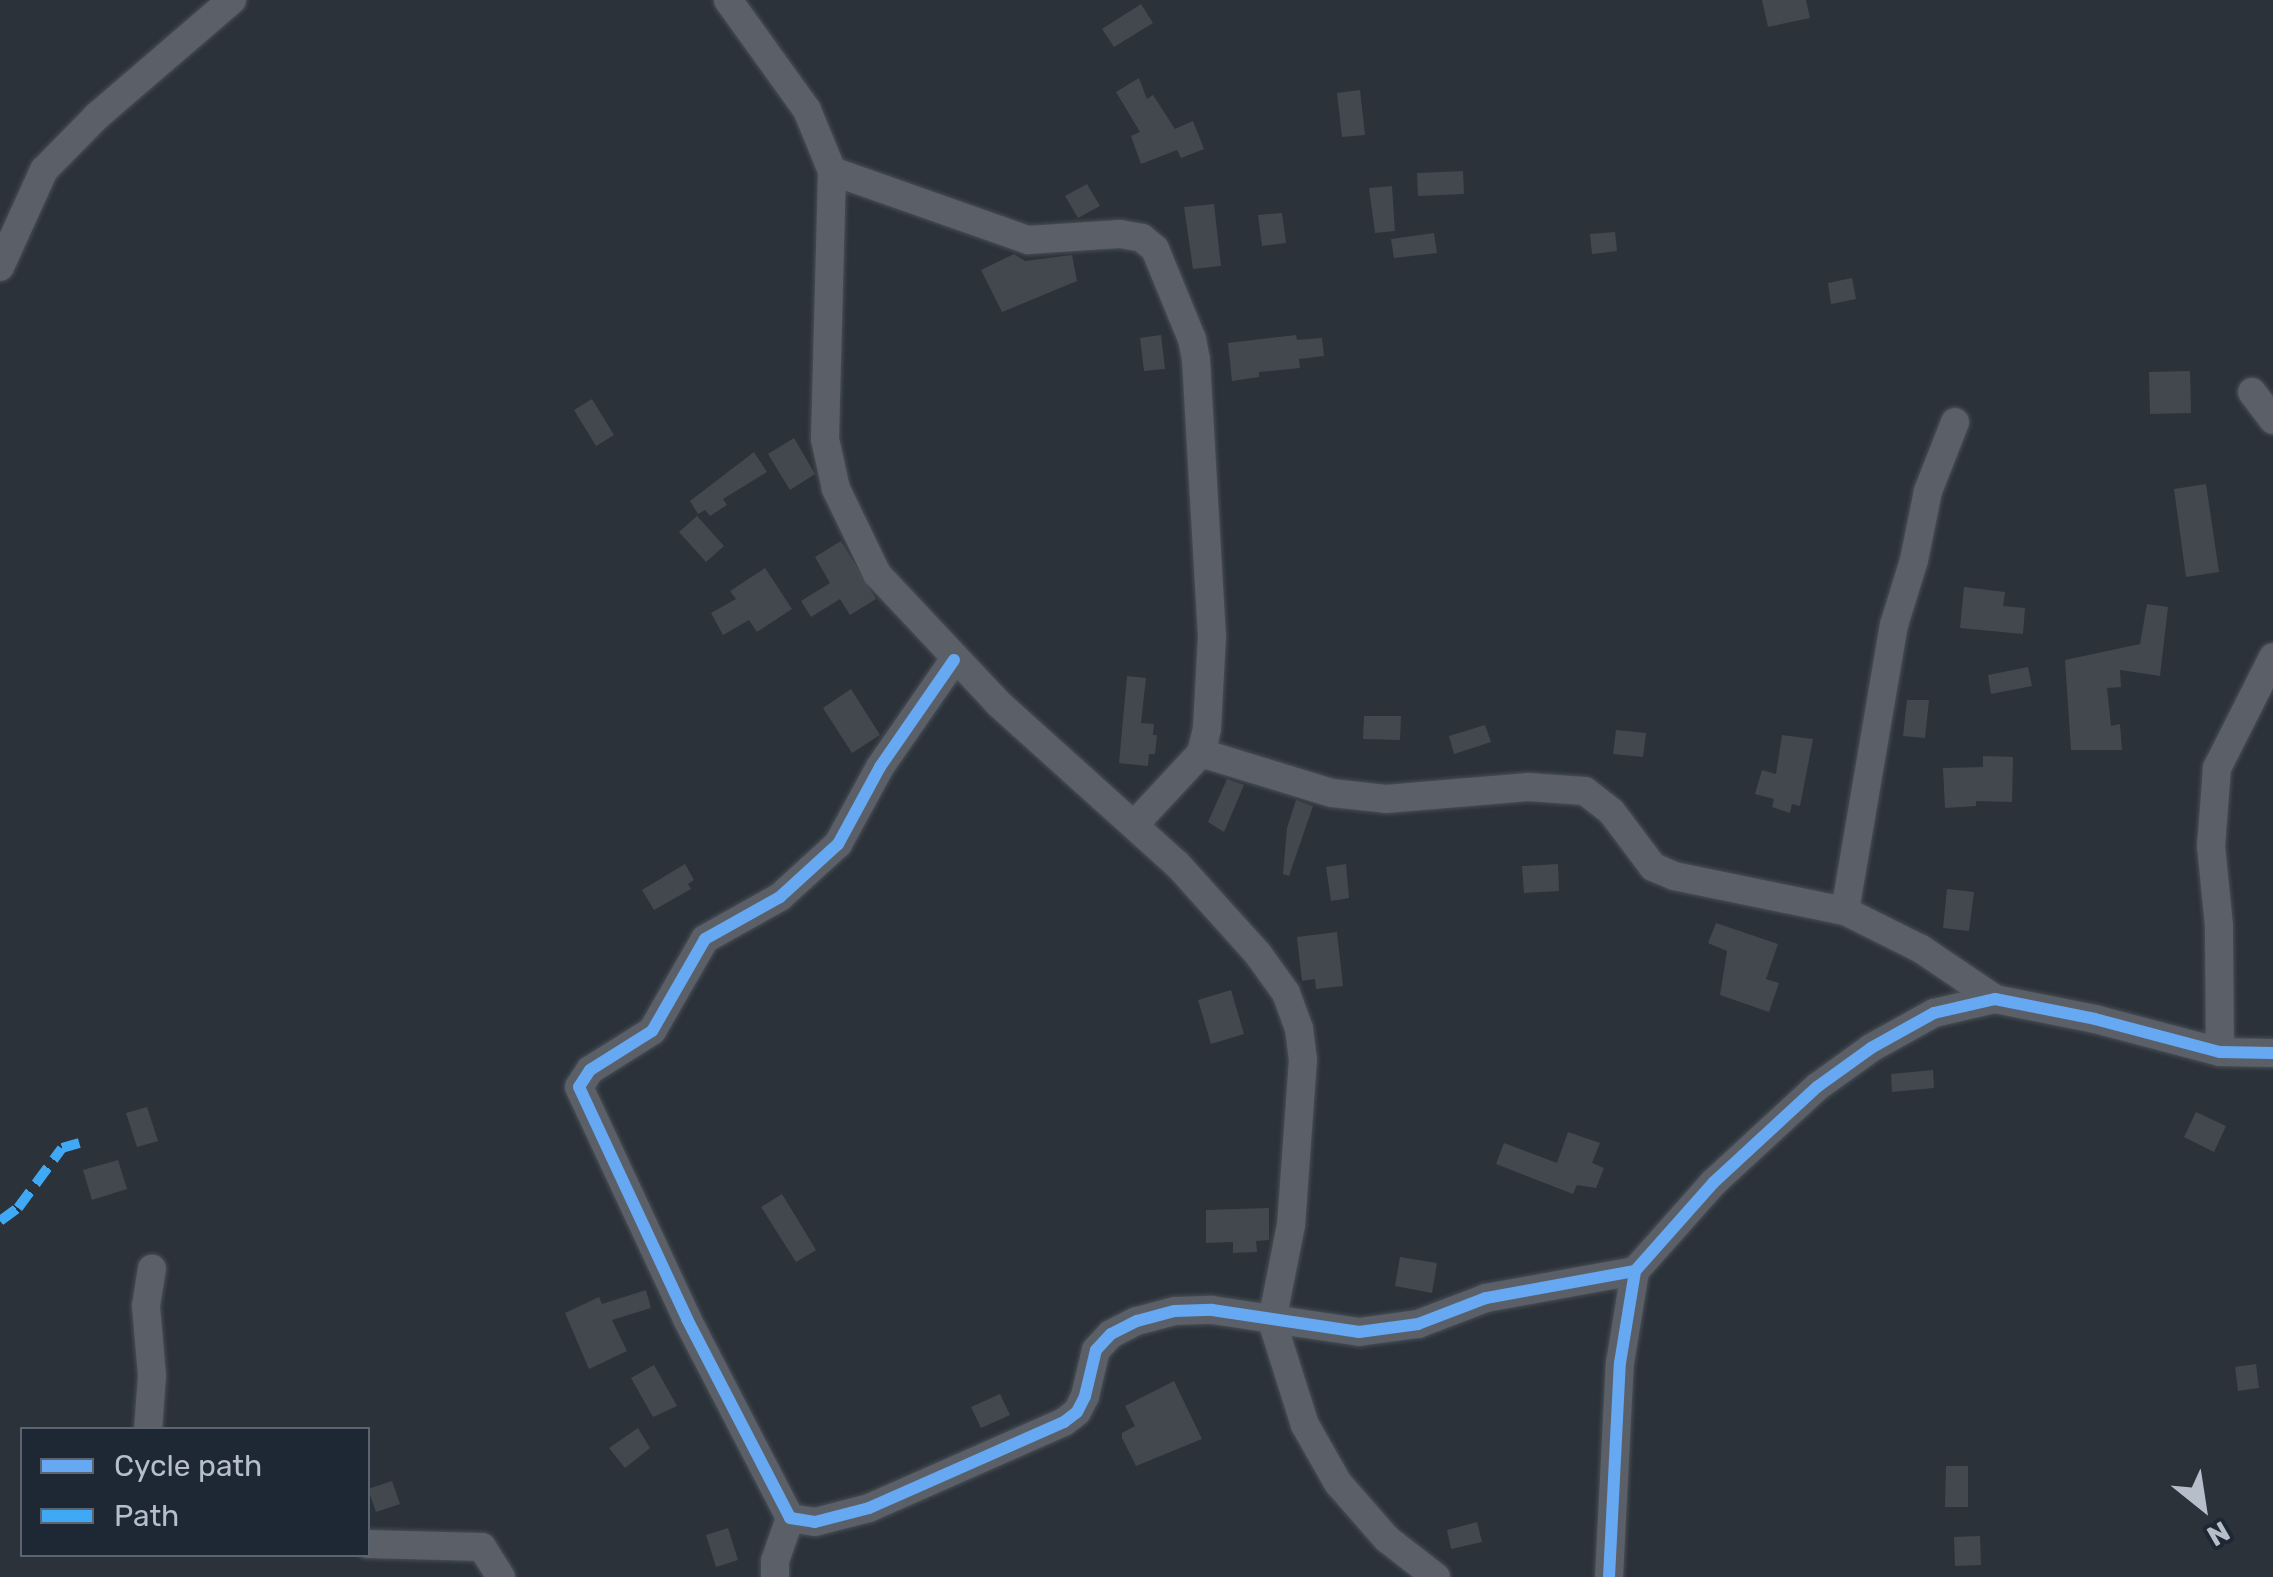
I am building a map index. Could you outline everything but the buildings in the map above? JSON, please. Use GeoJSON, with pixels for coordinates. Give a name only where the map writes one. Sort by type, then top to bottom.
{"type":"FeatureCollection","features":[{"type":"Feature","properties":{"kind":"street"},"geometry":{"type":"LineString","coordinates":[[0,267],[44,170],[96,116],[232,0]]}},
{"type":"Feature","properties":{"kind":"street"},"geometry":{"type":"LineString","coordinates":[[728,0],[807,110],[832,171],[825,439],[836,489],[877,574],[954,660],[1136,823],[1258,954],[1286,993],[1300,1028],[1303,1059],[1291,1225],[1272,1321],[1305,1425],[1338,1483],[1387,1539],[1436,1577]]}},
{"type":"Feature","properties":{"kind":"street"},"geometry":{"type":"LineString","coordinates":[[832,171],[1028,240],[1120,234],[1142,238],[1155,249],[1192,339],[1196,360],[1212,636],[1208,729],[1201,752],[1136,823]]}},
{"type":"Feature","properties":{"kind":"street"},"geometry":{"type":"LineString","coordinates":[[2252,392],[2273,420]]}},
{"type":"Feature","properties":{"kind":"street"},"geometry":{"type":"LineString","coordinates":[[1844,911],[1894,625],[1914,560],[1928,492],[1955,422]]}},
{"type":"Feature","properties":{"kind":"street"},"geometry":{"type":"LineString","coordinates":[[2220,1052],[2220,926],[2211,846],[2217,768],[2273,657]]}},
{"type":"Feature","properties":{"kind":"street"},"geometry":{"type":"LineString","coordinates":[[775,1577],[790,1518],[687,1319],[578,1087],[590,1070],[652,1031],[704,938],[780,897],[838,844],[880,767],[954,660]]}},
{"type":"Feature","properties":{"kind":"street"},"geometry":{"type":"LineString","coordinates":[[1201,752],[1332,792],[1386,799],[1573,788],[1594,796],[1611,811],[1653,867],[1674,876],[1844,911],[1921,948],[1995,1000]]}},
{"type":"Feature","properties":{"kind":"street"},"geometry":{"type":"LineString","coordinates":[[1609,1577],[1620,1364],[1635,1271],[1714,1184],[1817,1087],[1871,1048],[1934,1014],[1995,1000],[2095,1019],[2220,1052],[2273,1054]]}},
{"type":"Feature","properties":{"kind":"street"},"geometry":{"type":"LineString","coordinates":[[148,1427],[152,1376],[146,1306],[152,1268]]}},
{"type":"Feature","properties":{"kind":"street"},"geometry":{"type":"LineString","coordinates":[[790,1518],[815,1522],[870,1508],[1064,1422],[1077,1412],[1085,1396],[1096,1350],[1111,1334],[1137,1321],[1174,1311],[1212,1310],[1331,1331],[1390,1329],[1418,1324],[1486,1298],[1635,1271]]}},
{"type":"Feature","properties":{"kind":"street"},"geometry":{"type":"LineString","coordinates":[[370,1544],[482,1547],[501,1577]]}},
{"type":"Feature","properties":{"kind":"marked path"},"geometry":{"type":"LineString","coordinates":[[0,1221],[18,1208],[62,1148],[79,1143]]}},
{"type":"Feature","properties":{"kind":"cycle path"},"geometry":{"type":"LineString","coordinates":[[954,660],[880,767],[838,844],[780,897],[705,939],[652,1031],[590,1070],[579,1087],[687,1319],[790,1518],[815,1522],[869,1508],[1064,1422],[1077,1412],[1085,1396],[1096,1350],[1111,1334],[1137,1321],[1175,1311],[1212,1310],[1359,1332],[1418,1324],[1486,1298],[1635,1271]]}},
{"type":"Feature","properties":{"kind":"cycle path"},"geometry":{"type":"LineString","coordinates":[[1609,1577],[1620,1363],[1635,1271],[1713,1183],[1817,1087],[1871,1048],[1934,1013],[1995,999],[2095,1019],[2220,1052],[2273,1053]]}}]}
